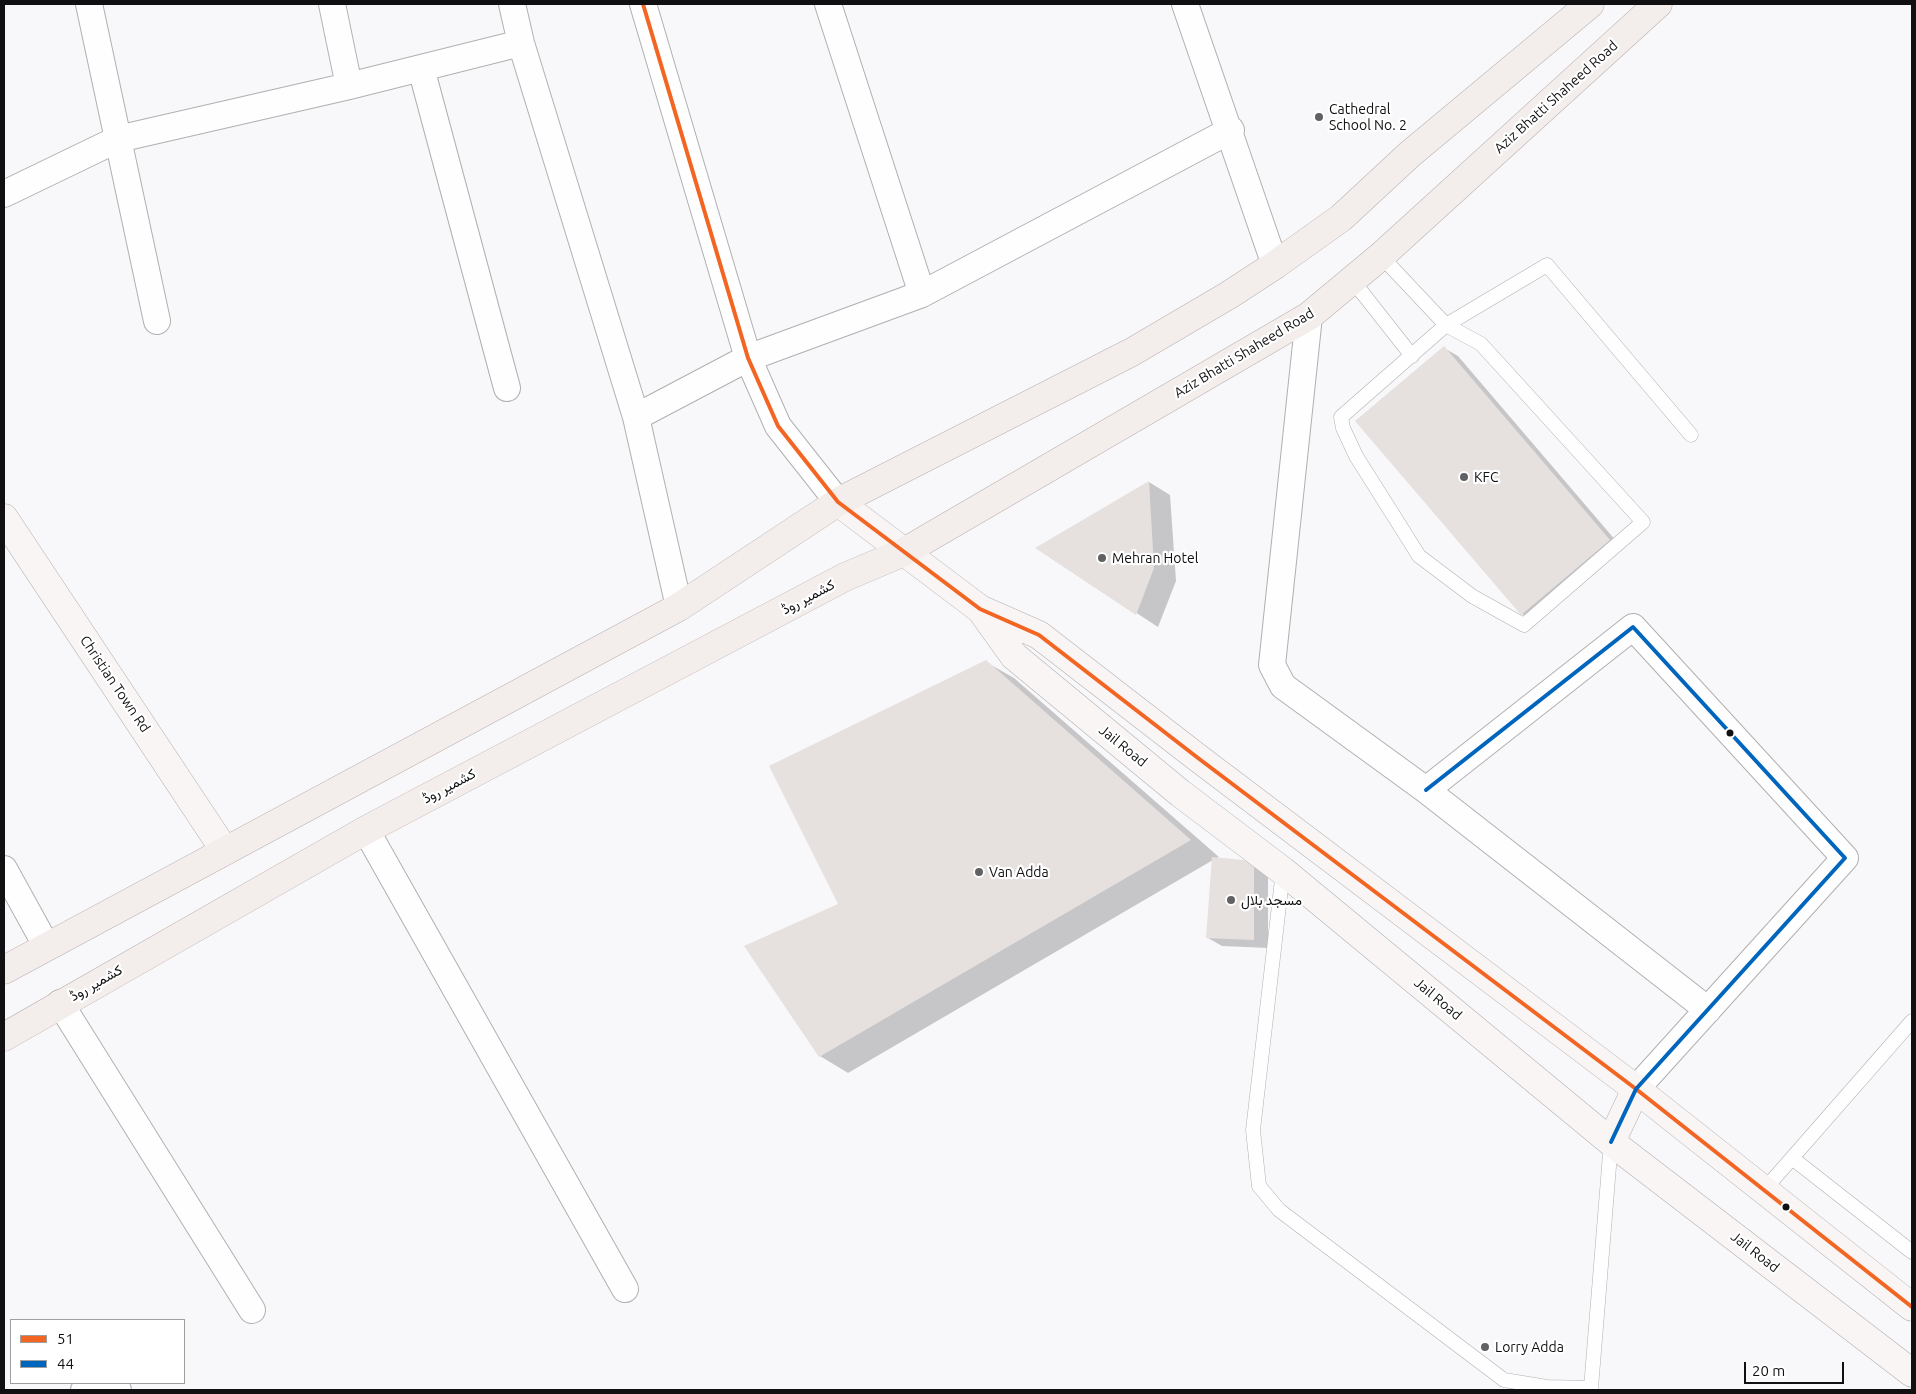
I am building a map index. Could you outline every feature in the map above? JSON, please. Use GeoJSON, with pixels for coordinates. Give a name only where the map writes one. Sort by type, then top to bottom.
{"type":"FeatureCollection","features":[{"type":"Feature","properties":{"kind":"main road"},"geometry":{"type":"LineString","coordinates":[[4,970],[679,607],[838,502],[1132,352],[1275,265],[1341,218],[1410,154],[1590,4]]}},
{"type":"Feature","properties":{"kind":"main road","name":"Aziz Bhatti Shaheed Road"},"geometry":{"type":"LineString","coordinates":[[904,552],[1309,316],[1381,256],[1658,4]]}},
{"type":"Feature","properties":{"kind":"main road","name":"Jail Road"},"geometry":{"type":"LineString","coordinates":[[838,502],[980,609],[1039,635],[1198,758],[1636,1089],[1912,1307]]}},
{"type":"Feature","properties":{"kind":"main road","name":"Christian Town Rd"},"geometry":{"type":"LineString","coordinates":[[4,518],[225,851]]}},
{"type":"Feature","properties":{"kind":"main road","name":"کشمیر روڈ"},"geometry":{"type":"LineString","coordinates":[[4,1037],[60,1003],[366,830],[845,577],[904,552]]}},
{"type":"Feature","properties":{"kind":"main road","name":"Jail Road"},"geometry":{"type":"LineString","coordinates":[[980,609],[1014,656],[1180,793],[1283,871],[1611,1142],[1912,1373]]}},
{"type":"Feature","properties":{"kind":"main road"},"geometry":{"type":"LineString","coordinates":[[1283,871],[1287,824]]}},
{"type":"Feature","properties":{"kind":"main road"},"geometry":{"type":"LineString","coordinates":[[1611,1142],[1636,1089]]}},
{"type":"Feature","properties":{"kind":"street"},"geometry":{"type":"LineString","coordinates":[[89,4],[157,321]]}},
{"type":"Feature","properties":{"kind":"street"},"geometry":{"type":"LineString","coordinates":[[332,4],[349,86]]}},
{"type":"Feature","properties":{"kind":"street"},"geometry":{"type":"LineString","coordinates":[[512,4],[521,43],[636,417],[679,607]]}},
{"type":"Feature","properties":{"kind":"street"},"geometry":{"type":"LineString","coordinates":[[643,4],[748,358],[778,426],[838,502]]}},
{"type":"Feature","properties":{"kind":"street"},"geometry":{"type":"LineString","coordinates":[[828,4],[922,294]]}},
{"type":"Feature","properties":{"kind":"street"},"geometry":{"type":"LineString","coordinates":[[1185,4],[1275,265]]}},
{"type":"Feature","properties":{"kind":"street"},"geometry":{"type":"LineString","coordinates":[[4,194],[118,139],[349,86],[521,43]]}},
{"type":"Feature","properties":{"kind":"street"},"geometry":{"type":"LineString","coordinates":[[421,68],[507,388]]}},
{"type":"Feature","properties":{"kind":"street"},"geometry":{"type":"LineString","coordinates":[[636,417],[748,358],[922,294],[1230,130]]}},
{"type":"Feature","properties":{"kind":"street"},"geometry":{"type":"LineString","coordinates":[[1309,316],[1272,664],[1283,686],[1426,790],[1708,1010]]}},
{"type":"Feature","properties":{"kind":"street"},"geometry":{"type":"LineString","coordinates":[[1426,790],[1633,627],[1845,858],[1636,1089]]}},
{"type":"Feature","properties":{"kind":"street"},"geometry":{"type":"LineString","coordinates":[[366,830],[625,1289]]}},
{"type":"Feature","properties":{"kind":"street"},"geometry":{"type":"LineString","coordinates":[[4,869],[47,947]]}},
{"type":"Feature","properties":{"kind":"street"},"geometry":{"type":"LineString","coordinates":[[60,1003],[252,1310]]}},
{"type":"Feature","properties":{"kind":"street"},"geometry":{"type":"LineString","coordinates":[[84,1390],[102,1387],[118,1390]]}},
{"type":"Feature","properties":{"kind":"lane"},"geometry":{"type":"LineString","coordinates":[[1381,256],[1446,325],[1481,344],[1643,522],[1524,625],[1472,596],[1419,556],[1356,456],[1343,428],[1341,417],[1446,325],[1546,265],[1692,435]]}},
{"type":"Feature","properties":{"kind":"lane"},"geometry":{"type":"LineString","coordinates":[[1352,280],[1412,356]]}},
{"type":"Feature","properties":{"kind":"lane"},"geometry":{"type":"LineString","coordinates":[[1283,871],[1252,1130],[1259,1186],[1279,1210],[1504,1380],[1547,1387],[1591,1389],[1611,1142]]}},
{"type":"Feature","properties":{"kind":"lane"},"geometry":{"type":"LineString","coordinates":[[1764,1190],[1912,1020]]}},
{"type":"Feature","properties":{"kind":"lane"},"geometry":{"type":"LineString","coordinates":[[1792,1158],[1912,1252]]}},
{"type":"Feature","properties":{"kind":"building"},"geometry":{"type":"Polygon","coordinates":[[[1444,346],[1610,540],[1521,615],[1355,421],[1444,346]]]}},
{"type":"Feature","properties":{"kind":"building","name":"Mehran Hotel"},"geometry":{"type":"Polygon","coordinates":[[[1149,481],[1154,568],[1136,615],[1035,548],[1149,481]]]}},
{"type":"Feature","properties":{"kind":"building","name":"Van Adda"},"geometry":{"type":"Polygon","coordinates":[[[986,660],[1191,840],[819,1057],[744,946],[838,904],[769,766],[986,660]]]}},
{"type":"Feature","properties":{"kind":"building","name":"مسجد بلال"},"geometry":{"type":"Polygon","coordinates":[[[1212,857],[1254,861],[1254,940],[1206,938],[1212,857]]]}},
{"type":"Feature","properties":{"kind":"transit line","name":"51"},"geometry":{"type":"LineString","coordinates":[[643,4],[748,358],[778,426],[838,502],[980,609],[1039,635],[1198,758],[1636,1089],[1912,1307]]}},
{"type":"Feature","properties":{"kind":"transit line","name":"44"},"geometry":{"type":"LineString","coordinates":[[1426,790],[1633,627],[1845,858],[1636,1089],[1611,1142]]}},
{"type":"Feature","properties":{"kind":"place","name":"Cathedral School No. 2"},"geometry":{"type":"Point","coordinates":[1319,117]}},
{"type":"Feature","properties":{"kind":"place","name":"KFC"},"geometry":{"type":"Point","coordinates":[1464,477]}},
{"type":"Feature","properties":{"kind":"place","name":"Mehran Hotel"},"geometry":{"type":"Point","coordinates":[1102,558]}},
{"type":"Feature","properties":{"kind":"place","name":"Van Adda"},"geometry":{"type":"Point","coordinates":[979,872]}},
{"type":"Feature","properties":{"kind":"place","name":"مسجد بلال"},"geometry":{"type":"Point","coordinates":[1231,900]}},
{"type":"Feature","properties":{"kind":"place","name":"Lorry Adda"},"geometry":{"type":"Point","coordinates":[1485,1347]}}]}
